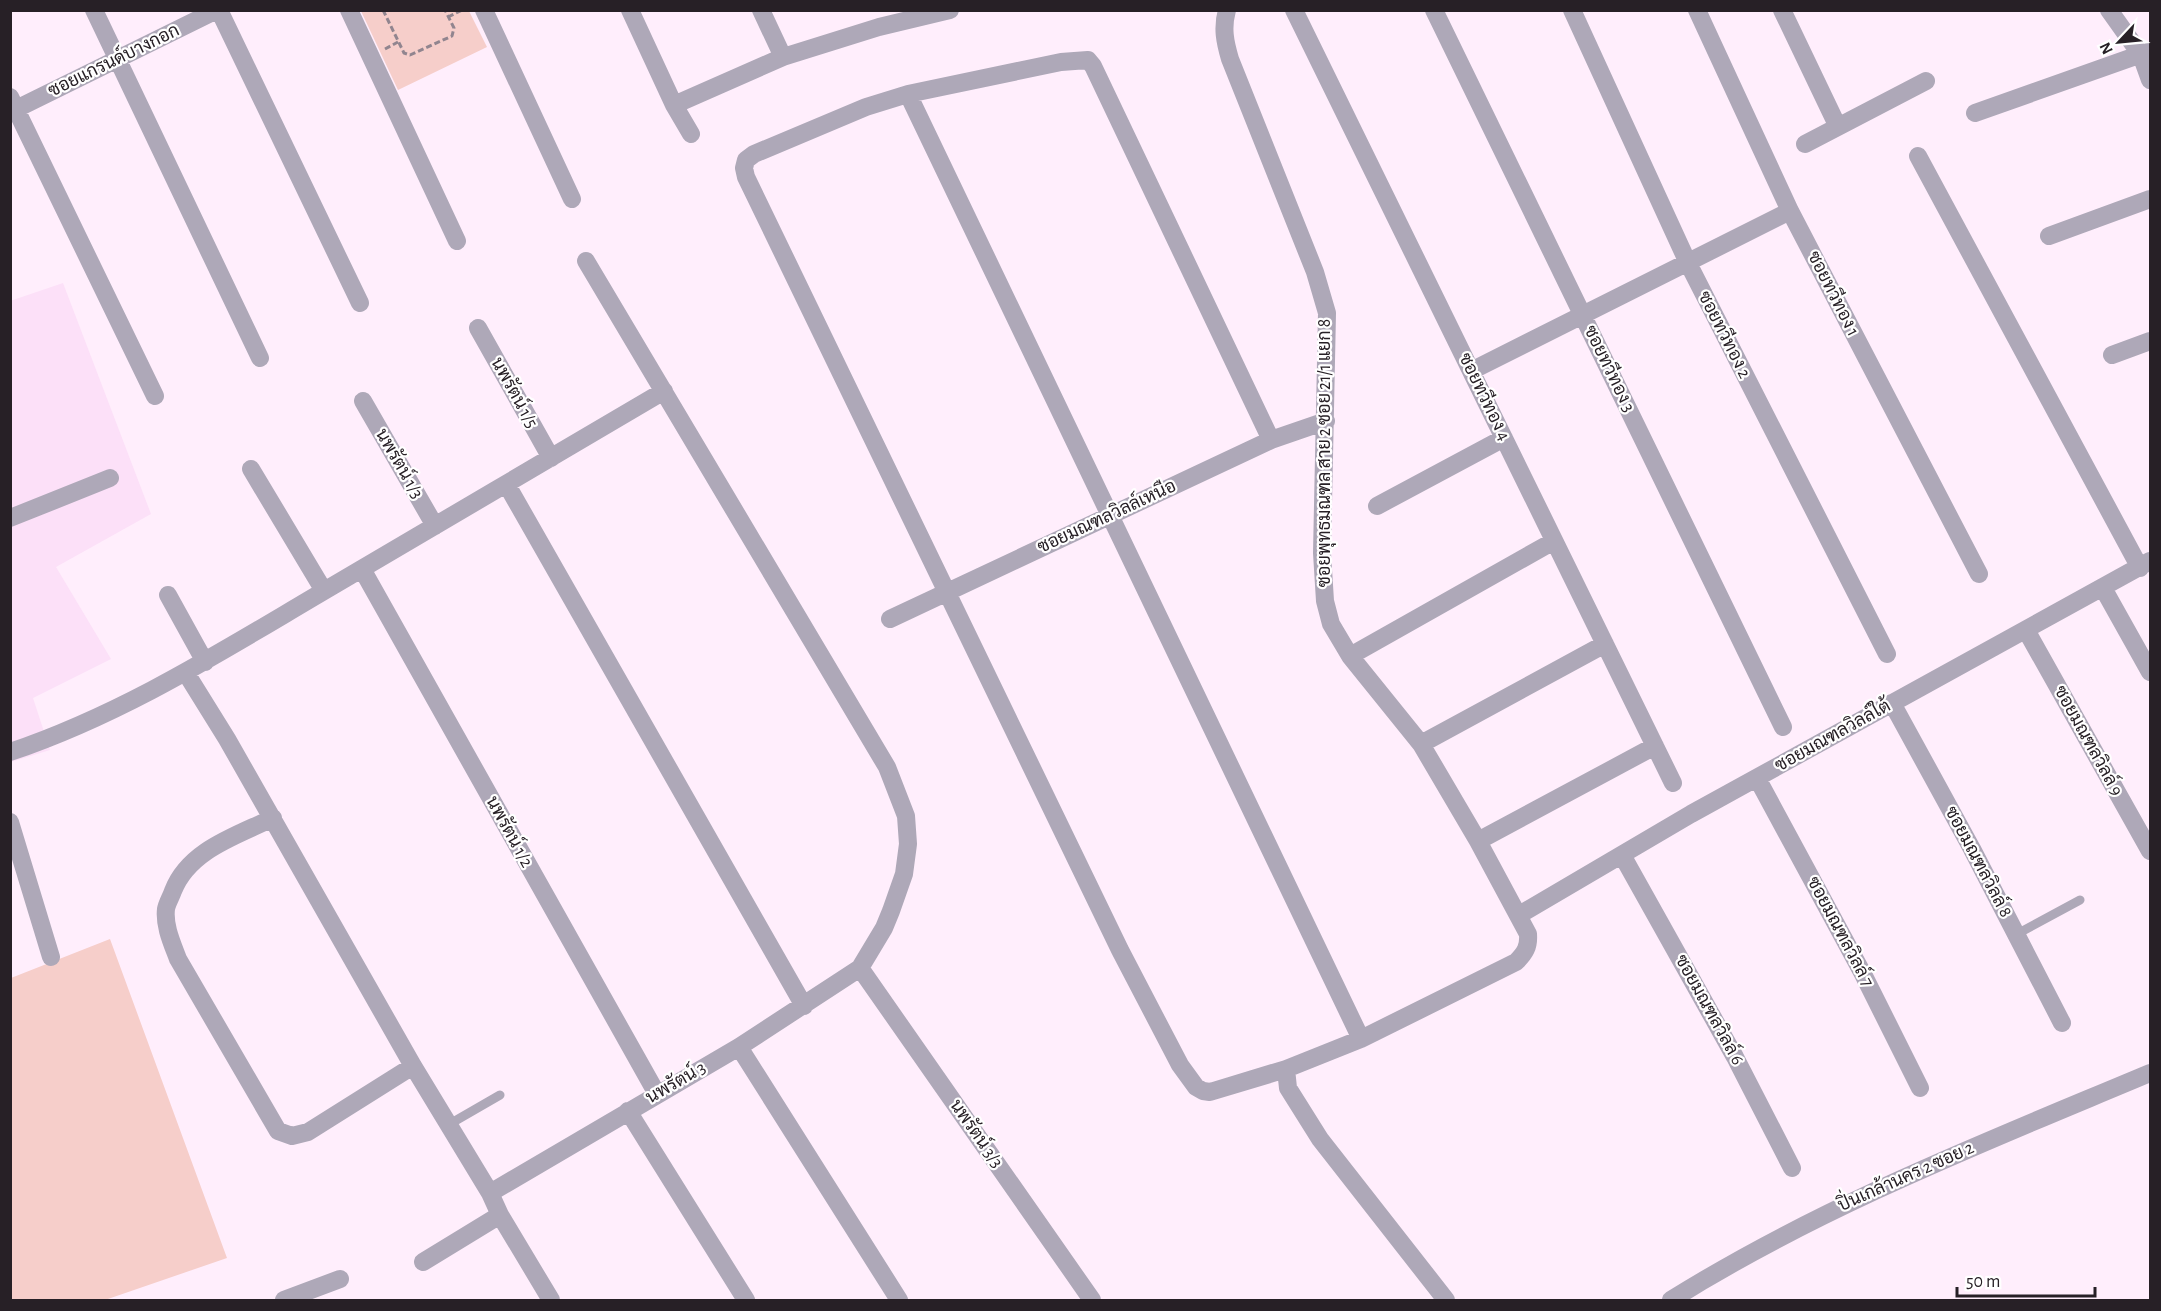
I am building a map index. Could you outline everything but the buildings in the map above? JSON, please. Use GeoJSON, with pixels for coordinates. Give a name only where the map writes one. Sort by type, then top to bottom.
{"type":"FeatureCollection","features":[{"type":"Feature","properties":{"kind":"street"},"geometry":{"type":"LineString","coordinates":[[94,10],[260,358]]}},
{"type":"Feature","properties":{"kind":"street"},"geometry":{"type":"LineString","coordinates":[[218,10],[360,303]]}},
{"type":"Feature","properties":{"kind":"street","name":"ซอยแกรนด์บางกอก"},"geometry":{"type":"LineString","coordinates":[[12,106],[117,60],[218,10]]}},
{"type":"Feature","properties":{"kind":"street"},"geometry":{"type":"LineString","coordinates":[[349,10],[457,241]]}},
{"type":"Feature","properties":{"kind":"street"},"geometry":{"type":"LineString","coordinates":[[484,10],[572,199]]}},
{"type":"Feature","properties":{"kind":"street"},"geometry":{"type":"LineString","coordinates":[[630,10],[674,105],[691,134]]}},
{"type":"Feature","properties":{"kind":"street"},"geometry":{"type":"LineString","coordinates":[[761,10],[783,57]]}},
{"type":"Feature","properties":{"kind":"street"},"geometry":{"type":"LineString","coordinates":[[674,105],[877,19],[950,10]]}},
{"type":"Feature","properties":{"kind":"street","name":"ซอยพุทธมณฑล สาย 2 ซอย 21/1 แยก 8"},"geometry":{"type":"LineString","coordinates":[[948,592],[1120,950],[1157,1023],[1196,1087],[1210,1092],[1286,1069],[1361,1039],[1516,962],[1525,952],[1529,944],[1528,934],[1519,915],[1421,744],[1350,656],[1331,624],[1324,601],[1322,554],[1327,313],[1315,272],[1230,59],[1224,37],[1227,10]]}},
{"type":"Feature","properties":{"kind":"street","name":"ซอยทวีทอง 4"},"geometry":{"type":"LineString","coordinates":[[1294,10],[1673,783]]}},
{"type":"Feature","properties":{"kind":"street","name":"ซอยทวีทอง 3"},"geometry":{"type":"LineString","coordinates":[[1434,10],[1783,727]]}},
{"type":"Feature","properties":{"kind":"street","name":"ซอยทวีทอง 2"},"geometry":{"type":"LineString","coordinates":[[1572,10],[1688,263],[1887,654]]}},
{"type":"Feature","properties":{"kind":"street","name":"ซอยทวีทอง 1"},"geometry":{"type":"LineString","coordinates":[[1697,10],[1790,211],[1978,574]]}},
{"type":"Feature","properties":{"kind":"street"},"geometry":{"type":"LineString","coordinates":[[2109,10],[2146,53],[2151,80]]}},
{"type":"Feature","properties":{"kind":"street"},"geometry":{"type":"LineString","coordinates":[[1786,12],[1838,127]]}},
{"type":"Feature","properties":{"kind":"street"},"geometry":{"type":"LineString","coordinates":[[1976,113],[2146,53]]}},
{"type":"Feature","properties":{"kind":"street"},"geometry":{"type":"LineString","coordinates":[[948,592],[746,177],[744,168],[746,160],[754,154],[866,107],[908,94],[1061,62],[1088,60],[1094,66],[1270,440]]}},
{"type":"Feature","properties":{"kind":"street"},"geometry":{"type":"LineString","coordinates":[[1805,144],[1926,81]]}},
{"type":"Feature","properties":{"kind":"street"},"geometry":{"type":"LineString","coordinates":[[908,94],[1361,1039]]}},
{"type":"Feature","properties":{"kind":"street"},"geometry":{"type":"LineString","coordinates":[[12,106],[155,396]]}},
{"type":"Feature","properties":{"kind":"street"},"geometry":{"type":"LineString","coordinates":[[1918,156],[2145,564]]}},
{"type":"Feature","properties":{"kind":"street"},"geometry":{"type":"LineString","coordinates":[[2049,236],[2151,199]]}},
{"type":"Feature","properties":{"kind":"street"},"geometry":{"type":"LineString","coordinates":[[1471,371],[1790,211]]}},
{"type":"Feature","properties":{"kind":"street"},"geometry":{"type":"LineString","coordinates":[[586,261],[887,767],[906,816],[908,844],[904,874],[884,928],[860,968]]}},
{"type":"Feature","properties":{"kind":"street","name":"นพรัตน์ 1/5"},"geometry":{"type":"LineString","coordinates":[[478,328],[551,458]]}},
{"type":"Feature","properties":{"kind":"street"},"geometry":{"type":"LineString","coordinates":[[2112,355],[2151,341]]}},
{"type":"Feature","properties":{"kind":"street"},"geometry":{"type":"LineString","coordinates":[[10,752],[47,740],[92,721],[186,673],[664,391]]}},
{"type":"Feature","properties":{"kind":"street","name":"นพรัตน์ 1/3"},"geometry":{"type":"LineString","coordinates":[[363,401],[435,526]]}},
{"type":"Feature","properties":{"kind":"street","name":"ซอยมณฑลวิลล์เหนือ"},"geometry":{"type":"LineString","coordinates":[[890,619],[1270,440],[1326,421]]}},
{"type":"Feature","properties":{"kind":"street"},"geometry":{"type":"LineString","coordinates":[[1377,506],[1504,438]]}},
{"type":"Feature","properties":{"kind":"street"},"geometry":{"type":"LineString","coordinates":[[251,469],[324,591]]}},
{"type":"Feature","properties":{"kind":"street"},"geometry":{"type":"LineString","coordinates":[[10,518],[110,478]]}},
{"type":"Feature","properties":{"kind":"street"},"geometry":{"type":"LineString","coordinates":[[507,485],[804,1006]]}},
{"type":"Feature","properties":{"kind":"street"},"geometry":{"type":"LineString","coordinates":[[1350,656],[1554,541]]}},
{"type":"Feature","properties":{"kind":"street","name":"ซอยมณฑลวิลล์ใต้"},"geometry":{"type":"LineString","coordinates":[[1519,915],[1757,778],[2145,564]]}},
{"type":"Feature","properties":{"kind":"street","name":"นพรัตน์ 1/2"},"geometry":{"type":"LineString","coordinates":[[362,569],[657,1094]]}},
{"type":"Feature","properties":{"kind":"street"},"geometry":{"type":"LineString","coordinates":[[2103,588],[2151,672]]}},
{"type":"Feature","properties":{"kind":"street"},"geometry":{"type":"LineString","coordinates":[[168,595],[205,662]]}},
{"type":"Feature","properties":{"kind":"street","name":"ซอยมณฑลวิลล์ 9"},"geometry":{"type":"LineString","coordinates":[[2026,630],[2151,851]]}},
{"type":"Feature","properties":{"kind":"street"},"geometry":{"type":"LineString","coordinates":[[1421,744],[1605,644]]}},
{"type":"Feature","properties":{"kind":"street"},"geometry":{"type":"LineString","coordinates":[[186,673],[273,818],[412,1066],[490,1193],[500,1215],[551,1300]]}},
{"type":"Feature","properties":{"kind":"street","name":"ซอยมณฑลวิลล์ 8"},"geometry":{"type":"LineString","coordinates":[[1892,703],[2017,934],[2062,1023]]}},
{"type":"Feature","properties":{"kind":"street"},"geometry":{"type":"LineString","coordinates":[[1478,841],[1655,746]]}},
{"type":"Feature","properties":{"kind":"street","name":"ซอยมณฑลวิลล์ 7"},"geometry":{"type":"LineString","coordinates":[[1757,778],[1863,974],[1920,1088]]}},
{"type":"Feature","properties":{"kind":"street"},"geometry":{"type":"LineString","coordinates":[[273,818],[211,848],[190,863],[177,881],[166,908],[167,929],[178,958],[278,1131],[292,1136],[308,1132],[412,1066]]}},
{"type":"Feature","properties":{"kind":"street"},"geometry":{"type":"LineString","coordinates":[[10,822],[51,957]]}},
{"type":"Feature","properties":{"kind":"street","name":"ซอยมณฑลวิลล์ 6"},"geometry":{"type":"LineString","coordinates":[[1622,855],[1735,1057],[1792,1168]]}},
{"type":"Feature","properties":{"kind":"street","name":"นพรัตน์ 3"},"geometry":{"type":"LineString","coordinates":[[490,1193],[739,1047],[860,968]]}},
{"type":"Feature","properties":{"kind":"street","name":"นพรัตน์ 3/3"},"geometry":{"type":"LineString","coordinates":[[860,968],[1092,1300]]}},
{"type":"Feature","properties":{"kind":"street"},"geometry":{"type":"LineString","coordinates":[[739,1047],[900,1300]]}},
{"type":"Feature","properties":{"kind":"street"},"geometry":{"type":"LineString","coordinates":[[1286,1069],[1288,1088],[1320,1139],[1446,1300]]}},
{"type":"Feature","properties":{"kind":"street","name":"ปิ่นเกล้านคร 2 ซอย 2"},"geometry":{"type":"LineString","coordinates":[[1671,1300],[1824,1214],[2151,1073]]}},
{"type":"Feature","properties":{"kind":"street"},"geometry":{"type":"LineString","coordinates":[[628,1111],[746,1300]]}},
{"type":"Feature","properties":{"kind":"street"},"geometry":{"type":"LineString","coordinates":[[423,1262],[500,1215]]}},
{"type":"Feature","properties":{"kind":"street"},"geometry":{"type":"LineString","coordinates":[[284,1300],[340,1279]]}},
{"type":"Feature","properties":{"kind":"lane"},"geometry":{"type":"LineString","coordinates":[[2017,934],[2080,900]]}},
{"type":"Feature","properties":{"kind":"lane"},"geometry":{"type":"LineString","coordinates":[[448,1125],[500,1095]]}},
{"type":"Feature","properties":{"kind":"path"},"geometry":{"type":"LineString","coordinates":[[383,10],[404,53],[410,55],[452,36],[454,28],[445,10]]}},
{"type":"Feature","properties":{"kind":"path"},"geometry":{"type":"LineString","coordinates":[[448,17],[462,10]]}},
{"type":"Feature","properties":{"kind":"shaded area"},"geometry":{"type":"Polygon","coordinates":[[[361,11],[469,11],[487,47],[398,90],[361,11]]]}},
{"type":"Feature","properties":{"kind":"shaded area"},"geometry":{"type":"Polygon","coordinates":[[[63,283],[151,514],[56,567],[111,659],[33,698],[50,750],[11,762],[10,301],[63,283]]]}},
{"type":"Feature","properties":{"kind":"shaded area"},"geometry":{"type":"Polygon","coordinates":[[[110,939],[227,1258],[105,1300],[11,1300],[11,978],[110,939]]]}}]}
